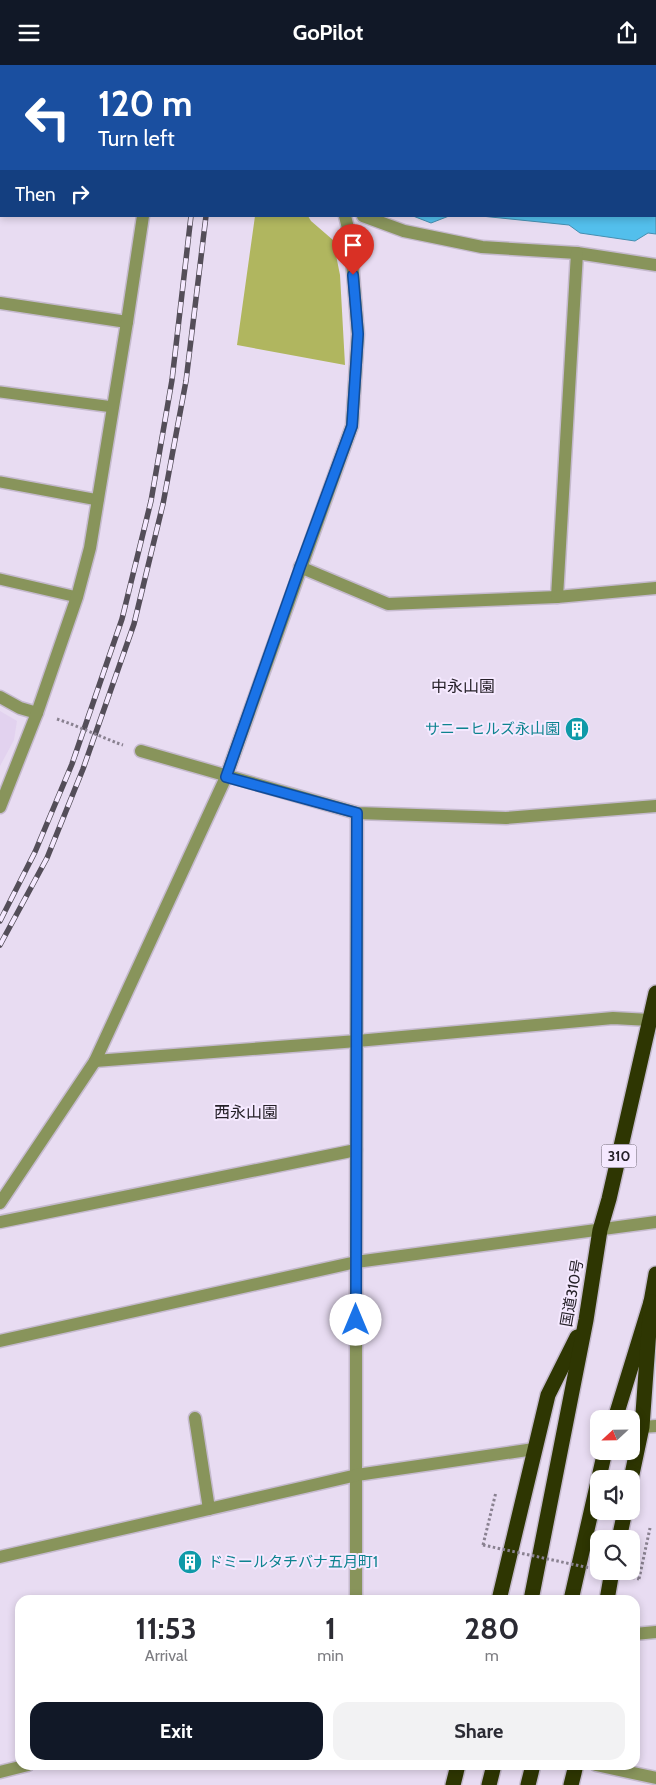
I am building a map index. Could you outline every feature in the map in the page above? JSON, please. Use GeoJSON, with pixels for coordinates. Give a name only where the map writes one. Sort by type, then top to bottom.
{"type":"FeatureCollection","features":[{"type":"Feature","properties":{"kind":"highway","name":"国道310号"},"geometry":{"type":"LineString","coordinates":[[532,1595],[586,1320],[600,1230],[609,1199],[656,993]]}},
{"type":"Feature","properties":{"kind":"highway"},"geometry":{"type":"LineString","coordinates":[[618,1410],[651,1302],[656,1274]]}},
{"type":"Feature","properties":{"kind":"highway"},"geometry":{"type":"LineString","coordinates":[[634,1470],[649,1426],[651,1302]]}},
{"type":"Feature","properties":{"kind":"highway"},"geometry":{"type":"LineString","coordinates":[[499,1595],[548,1395],[586,1320]]}},
{"type":"Feature","properties":{"kind":"highway"},"geometry":{"type":"LineString","coordinates":[[571,1595],[603,1460]]}},
{"type":"Feature","properties":{"kind":"highway"},"geometry":{"type":"LineString","coordinates":[[608,1595],[610,1580]]}},
{"type":"Feature","properties":{"kind":"highway"},"geometry":{"type":"LineString","coordinates":[[453,1785],[457,1770]]}},
{"type":"Feature","properties":{"kind":"highway"},"geometry":{"type":"LineString","coordinates":[[489,1785],[493,1770]]}},
{"type":"Feature","properties":{"kind":"highway"},"geometry":{"type":"LineString","coordinates":[[528,1785],[532,1770]]}},
{"type":"Feature","properties":{"kind":"highway"},"geometry":{"type":"LineString","coordinates":[[571,1785],[575,1770]]}},
{"type":"Feature","properties":{"kind":"street"},"geometry":{"type":"LineString","coordinates":[[0,807],[37,713],[77,597],[90,548],[143,217]]}},
{"type":"Feature","properties":{"kind":"street"},"geometry":{"type":"LineString","coordinates":[[0,1203],[95,1061],[226,777],[352,426],[358,334],[350,236],[345,217]]}},
{"type":"Feature","properties":{"kind":"street"},"geometry":{"type":"LineString","coordinates":[[365,217],[404,231],[482,247],[578,253],[656,265]]}},
{"type":"Feature","properties":{"kind":"street"},"geometry":{"type":"LineString","coordinates":[[557,597],[578,253]]}},
{"type":"Feature","properties":{"kind":"street"},"geometry":{"type":"LineString","coordinates":[[0,303],[127,322]]}},
{"type":"Feature","properties":{"kind":"street"},"geometry":{"type":"LineString","coordinates":[[300,567],[388,604],[557,597],[656,588]]}},
{"type":"Feature","properties":{"kind":"street"},"geometry":{"type":"LineString","coordinates":[[0,697],[20,708],[37,713]]}},
{"type":"Feature","properties":{"kind":"street"},"geometry":{"type":"LineString","coordinates":[[140,751],[357,813],[506,818],[656,806]]}},
{"type":"Feature","properties":{"kind":"street"},"geometry":{"type":"LineString","coordinates":[[356,1595],[357,813]]}},
{"type":"Feature","properties":{"kind":"street"},"geometry":{"type":"LineString","coordinates":[[95,1061],[357,1041],[613,1018],[650,1020]]}},
{"type":"Feature","properties":{"kind":"street"},"geometry":{"type":"LineString","coordinates":[[0,1222],[356,1150]]}},
{"type":"Feature","properties":{"kind":"street"},"geometry":{"type":"LineString","coordinates":[[0,1341],[356,1262],[656,1222]]}},
{"type":"Feature","properties":{"kind":"street"},"geometry":{"type":"LineString","coordinates":[[194,1418],[209,1509]]}},
{"type":"Feature","properties":{"kind":"street"},"geometry":{"type":"LineString","coordinates":[[0,1557],[357,1475],[534,1449]]}},
{"type":"Feature","properties":{"kind":"street"},"geometry":{"type":"LineString","coordinates":[[640,1634],[656,1632]]}},
{"type":"Feature","properties":{"kind":"street"},"geometry":{"type":"LineString","coordinates":[[0,1772],[15,1768]]}},
{"type":"Feature","properties":{"kind":"street"},"geometry":{"type":"LineString","coordinates":[[619,1770],[656,1778]]}},
{"type":"Feature","properties":{"kind":"lane"},"geometry":{"type":"LineString","coordinates":[[0,392],[113,407]]}},
{"type":"Feature","properties":{"kind":"lane"},"geometry":{"type":"LineString","coordinates":[[0,482],[98,500]]}},
{"type":"Feature","properties":{"kind":"lane"},"geometry":{"type":"LineString","coordinates":[[0,579],[77,597]]}},
{"type":"Feature","properties":{"kind":"path"},"geometry":{"type":"LineString","coordinates":[[71,724],[117,743]]}},
{"type":"Feature","properties":{"kind":"path"},"geometry":{"type":"LineString","coordinates":[[496,1492],[483,1545],[590,1568]]}},
{"type":"Feature","properties":{"kind":"path"},"geometry":{"type":"LineString","coordinates":[[640,1574],[650,1528]]}},
{"type":"Feature","properties":{"kind":"shaded area"},"geometry":{"type":"Polygon","coordinates":[[[0,711],[17,721],[14,740],[0,766],[0,711]]]}},
{"type":"Feature","properties":{"kind":"green space"},"geometry":{"type":"Polygon","coordinates":[[[255,217],[309,217],[333,240],[340,275],[345,365],[237,345],[255,217]]]}},
{"type":"Feature","properties":{"kind":"water"},"geometry":{"type":"Polygon","coordinates":[[[416,217],[446,217],[431,223],[416,217]]]}},
{"type":"Feature","properties":{"kind":"water"},"geometry":{"type":"Polygon","coordinates":[[[491,217],[656,217],[656,234],[648,233],[635,241],[580,233],[569,225],[491,217]]]}},
{"type":"Feature","properties":{"kind":"railway"},"geometry":{"type":"LineString","coordinates":[[0,921],[35,852],[72,764],[122,619],[151,501],[172,380],[191,217]]}},
{"type":"Feature","properties":{"kind":"railway"},"geometry":{"type":"LineString","coordinates":[[0,945],[47,858],[83,769],[134,624],[163,504],[186,381],[206,217]]}},
{"type":"Feature","properties":{"kind":"place","name":"サニーヒルズ永山園"},"geometry":{"type":"Point","coordinates":[577,729]}},
{"type":"Feature","properties":{"kind":"place","name":"ドミールタチバナ五月町1"},"geometry":{"type":"Point","coordinates":[190,1562]}},
{"type":"Feature","properties":{"kind":"district","name":"中永山園"},"geometry":{"type":"Point","coordinates":[463,686]}},
{"type":"Feature","properties":{"kind":"district","name":"西永山園"},"geometry":{"type":"Point","coordinates":[246,1112]}},
{"type":"Feature","properties":{"kind":"route"},"geometry":{"type":"LineString","coordinates":[[353,275],[358,334],[352,426],[226,777],[357,813],[356,1320]]}}]}
